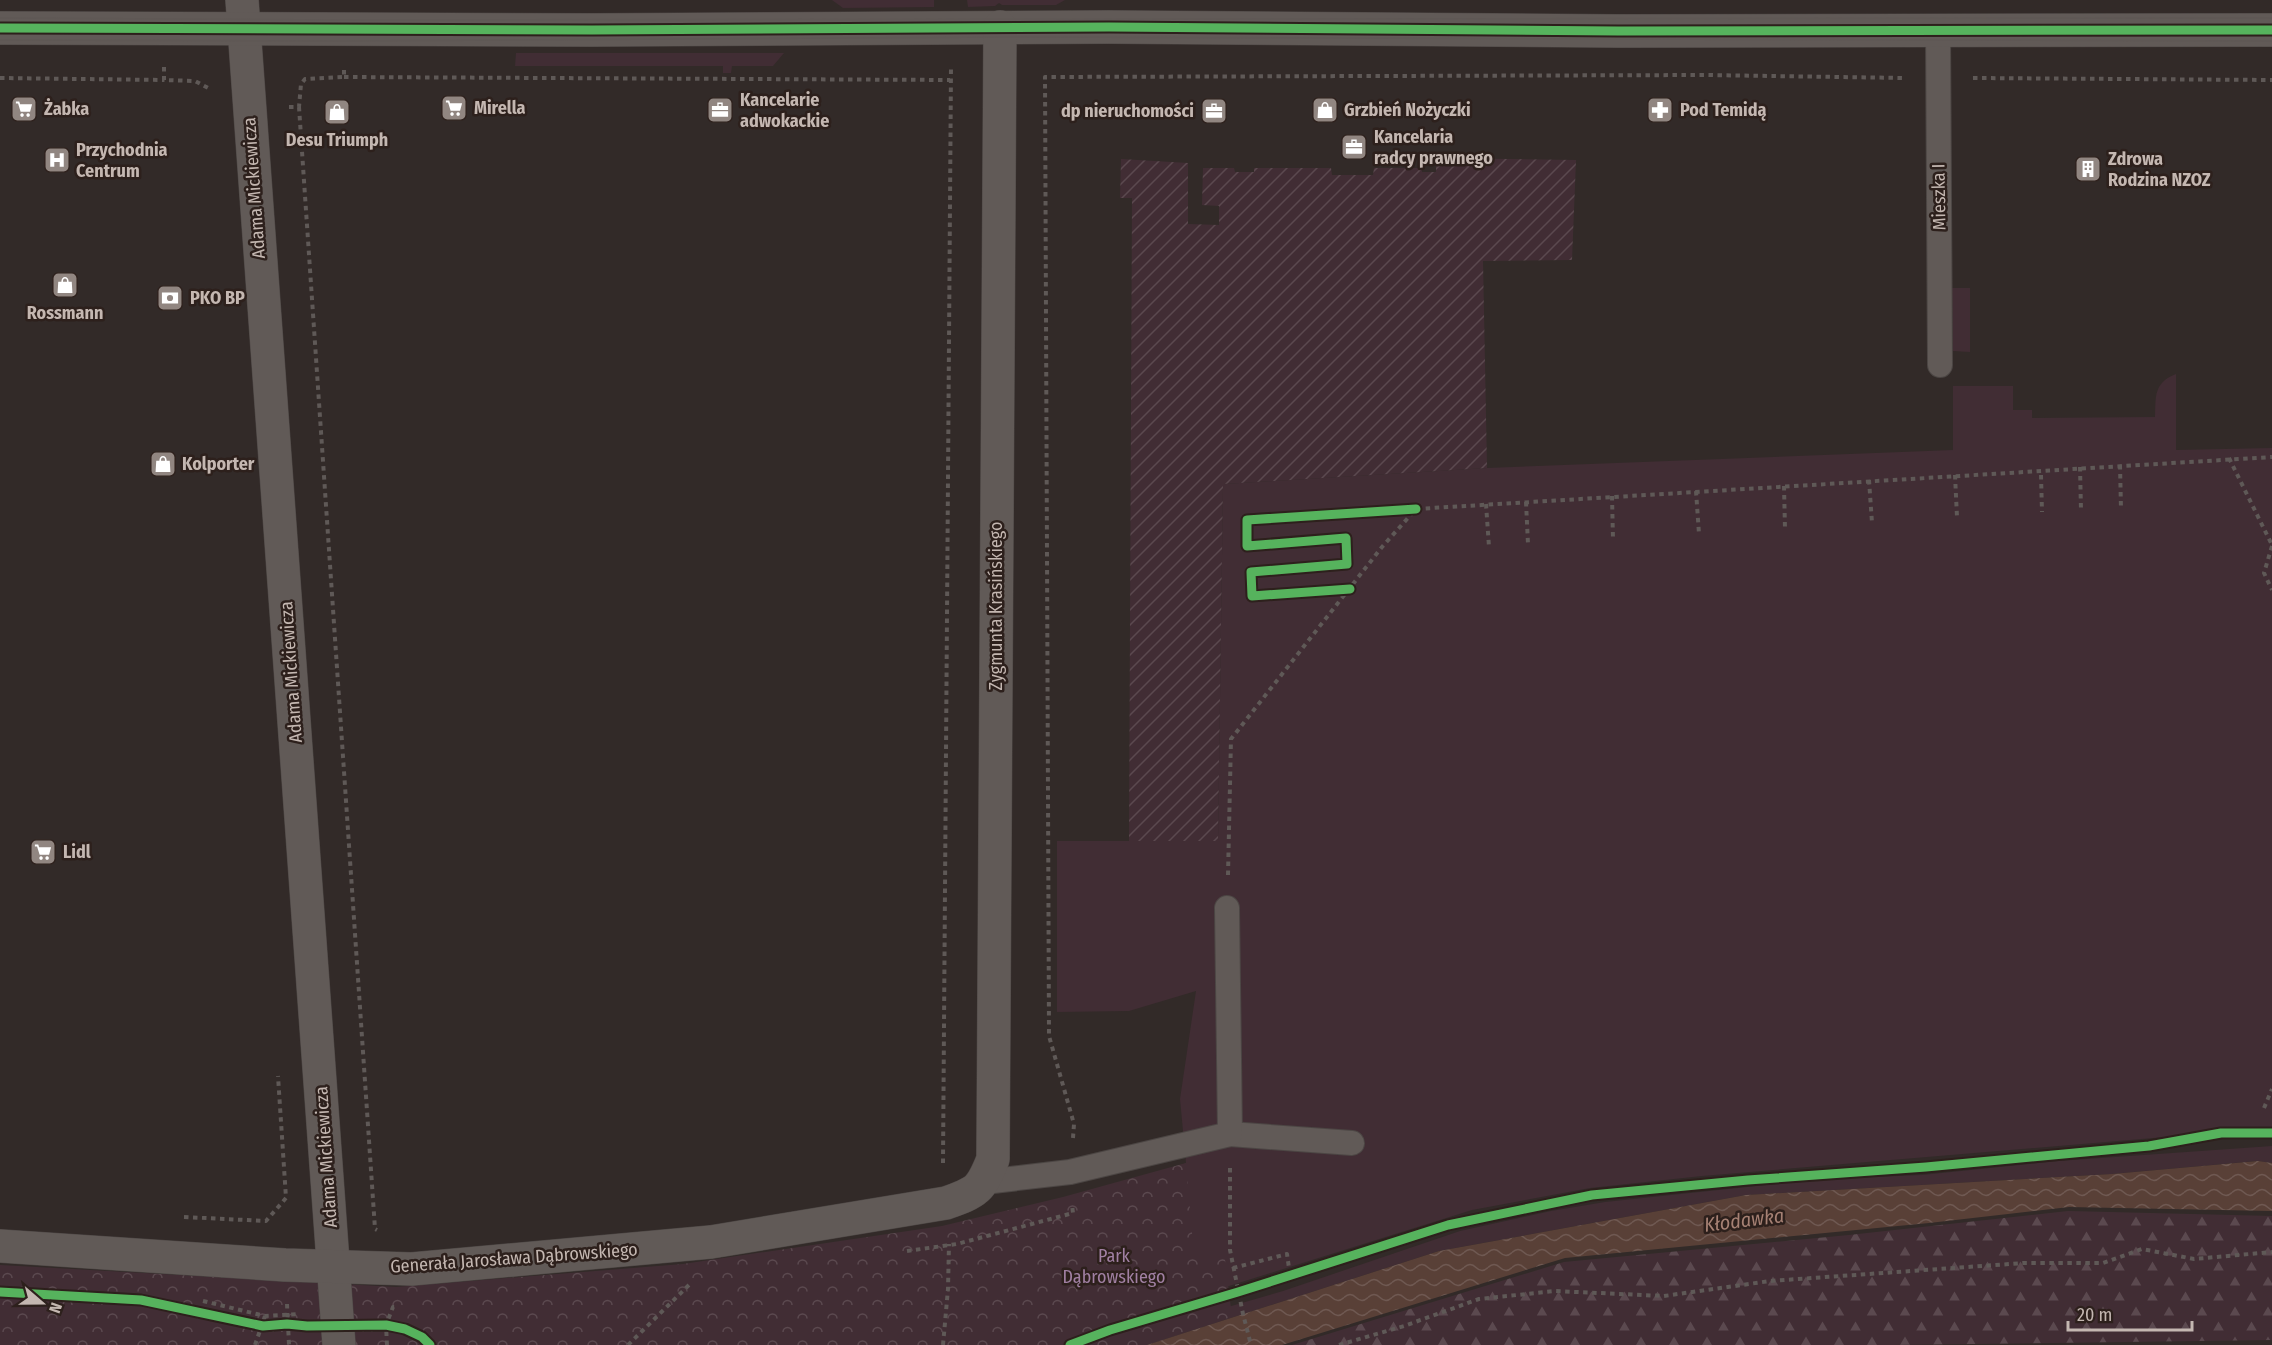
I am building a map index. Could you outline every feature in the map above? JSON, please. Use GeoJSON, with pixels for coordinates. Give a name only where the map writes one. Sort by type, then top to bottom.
{"type":"FeatureCollection","features":[{"type":"Feature","properties":{"kind":"street"},"geometry":{"type":"LineString","coordinates":[[0,28],[242,15],[951,28],[1618,32],[2272,30]]}},
{"type":"Feature","properties":{"kind":"street","name":"Adama Mickiewicza"},"geometry":{"type":"LineString","coordinates":[[242,15],[338,1335]]}},
{"type":"Feature","properties":{"kind":"street","name":"Zygmunta Krasińskiego"},"geometry":{"type":"LineString","coordinates":[[984,1182],[993,1159],[1000,27]]}},
{"type":"Feature","properties":{"kind":"street","name":"Generała Jarosława Dąbrowskiego"},"geometry":{"type":"LineString","coordinates":[[0,1246],[285,1265],[412,1269],[711,1242],[945,1189],[968,1196],[984,1182]]}},
{"type":"Feature","properties":{"kind":"lane","name":"Mieszka I"},"geometry":{"type":"LineString","coordinates":[[1938,30],[1940,364]]}},
{"type":"Feature","properties":{"kind":"lane"},"geometry":{"type":"LineString","coordinates":[[1227,908],[1230,1134]]}},
{"type":"Feature","properties":{"kind":"lane"},"geometry":{"type":"LineString","coordinates":[[984,1182],[1070,1172],[1230,1134],[1352,1143]]}},
{"type":"Feature","properties":{"kind":"path"},"geometry":{"type":"LineString","coordinates":[[943,1345],[949,1254],[949,1224],[945,1189],[951,28]]}},
{"type":"Feature","properties":{"kind":"path"},"geometry":{"type":"LineString","coordinates":[[1070,1172],[1074,1124],[1049,1036],[1045,77],[1705,75],[2272,80]]}},
{"type":"Feature","properties":{"kind":"path"},"geometry":{"type":"LineString","coordinates":[[344,77],[950,80]]}},
{"type":"Feature","properties":{"kind":"path"},"geometry":{"type":"LineString","coordinates":[[0,78],[164,80]]}},
{"type":"Feature","properties":{"kind":"path"},"geometry":{"type":"LineString","coordinates":[[299,106],[375,1229],[382,1233]]}},
{"type":"Feature","properties":{"kind":"path"},"geometry":{"type":"LineString","coordinates":[[1404,509],[1955,475],[2041,473],[2080,467],[2272,457]]}},
{"type":"Feature","properties":{"kind":"path"},"geometry":{"type":"LineString","coordinates":[[2229,458],[2272,545],[2264,573],[2272,590]]}},
{"type":"Feature","properties":{"kind":"path"},"geometry":{"type":"LineString","coordinates":[[2120,465],[2121,509]]}},
{"type":"Feature","properties":{"kind":"path"},"geometry":{"type":"LineString","coordinates":[[2080,467],[2081,510]]}},
{"type":"Feature","properties":{"kind":"path"},"geometry":{"type":"LineString","coordinates":[[2041,473],[2042,512]]}},
{"type":"Feature","properties":{"kind":"path"},"geometry":{"type":"LineString","coordinates":[[1955,475],[1957,518]]}},
{"type":"Feature","properties":{"kind":"path"},"geometry":{"type":"LineString","coordinates":[[1869,480],[1872,523]]}},
{"type":"Feature","properties":{"kind":"path"},"geometry":{"type":"LineString","coordinates":[[1784,486],[1785,529]]}},
{"type":"Feature","properties":{"kind":"path"},"geometry":{"type":"LineString","coordinates":[[1696,491],[1699,534]]}},
{"type":"Feature","properties":{"kind":"path"},"geometry":{"type":"LineString","coordinates":[[1612,496],[1613,539]]}},
{"type":"Feature","properties":{"kind":"path"},"geometry":{"type":"LineString","coordinates":[[1526,502],[1528,544]]}},
{"type":"Feature","properties":{"kind":"path"},"geometry":{"type":"LineString","coordinates":[[1486,504],[1489,547]]}},
{"type":"Feature","properties":{"kind":"path"},"geometry":{"type":"LineString","coordinates":[[1227,908],[1232,739],[1394,532],[1416,508]]}},
{"type":"Feature","properties":{"kind":"path"},"geometry":{"type":"LineString","coordinates":[[1339,590],[1350,589]]}},
{"type":"Feature","properties":{"kind":"path"},"geometry":{"type":"LineString","coordinates":[[173,1216],[266,1221],[286,1198],[278,1068]]}},
{"type":"Feature","properties":{"kind":"path"},"geometry":{"type":"LineString","coordinates":[[2264,1108],[2272,1089]]}},
{"type":"Feature","properties":{"kind":"path"},"geometry":{"type":"LineString","coordinates":[[1230,1134],[1230,1250],[1251,1345]]}},
{"type":"Feature","properties":{"kind":"path"},"geometry":{"type":"LineString","coordinates":[[1339,1345],[1404,1326],[1479,1299],[1555,1291],[1664,1296],[1770,1281],[2024,1263],[2103,1263],[2142,1249],[2194,1259],[2272,1252]]}},
{"type":"Feature","properties":{"kind":"path"},"geometry":{"type":"LineString","coordinates":[[1233,1268],[1287,1254],[1290,1275]]}},
{"type":"Feature","properties":{"kind":"path"},"geometry":{"type":"LineString","coordinates":[[387,1345],[386,1325],[393,1307]]}},
{"type":"Feature","properties":{"kind":"path"},"geometry":{"type":"LineString","coordinates":[[255,1345],[266,1316]]}},
{"type":"Feature","properties":{"kind":"path"},"geometry":{"type":"LineString","coordinates":[[288,1319],[289,1345]]}},
{"type":"Feature","properties":{"kind":"path"},"geometry":{"type":"LineString","coordinates":[[253,1324],[263,1326],[288,1319],[338,1335],[386,1325]]}},
{"type":"Feature","properties":{"kind":"green space"},"geometry":{"type":"Polygon","coordinates":[[[832,0],[934,0],[934,7],[843,8],[832,0]]]}},
{"type":"Feature","properties":{"kind":"green space"},"geometry":{"type":"Polygon","coordinates":[[[967,0],[1065,0],[1056,5],[1002,5],[999,3],[995,6],[968,7],[967,0]]]}},
{"type":"Feature","properties":{"kind":"green space"},"geometry":{"type":"Polygon","coordinates":[[[516,53],[784,53],[773,66],[732,66],[731,73],[723,73],[723,66],[515,66],[516,53]]]}},
{"type":"Feature","properties":{"kind":"green space"},"geometry":{"type":"Polygon","coordinates":[[[1419,158],[1421,158],[1422,172],[1436,172],[1436,158],[1576,160],[1572,260],[1483,261],[1487,468],[1223,484],[1218,841],[1129,841],[1132,198],[1120,198],[1121,159],[1188,163],[1188,224],[1219,225],[1219,206],[1202,205],[1203,168],[1234,168],[1235,172],[1254,172],[1254,168],[1331,168],[1332,175],[1373,175],[1374,168],[1418,168],[1419,158]]]}},
{"type":"Feature","properties":{"kind":"green space"},"geometry":{"type":"Polygon","coordinates":[[[1952,288],[1970,288],[1970,352],[1953,351],[1952,288]]]}},
{"type":"Feature","properties":{"kind":"green space"},"geometry":{"type":"Polygon","coordinates":[[[2176,374],[2176,450],[2272,448],[2272,1128],[1702,1176],[1590,1188],[1472,1210],[1229,1286],[1098,1322],[948,1345],[1158,1173],[1186,1163],[1180,1099],[1196,991],[1129,1011],[1057,1012],[1057,841],[1218,841],[1223,484],[1487,468],[1953,450],[1953,386],[2013,386],[2013,410],[2032,410],[2032,418],[2155,417],[2157,391],[2163,382],[2176,374]]]}},
{"type":"Feature","properties":{"kind":"green space"},"geometry":{"type":"Polygon","coordinates":[[[2272,1146],[2272,1163],[2257,1161],[2112,1174],[1746,1195],[1439,1251],[1147,1345],[1096,1345],[1283,1291],[1460,1231],[1551,1211],[1605,1202],[1824,1179],[1922,1175],[2058,1161],[2272,1146]]]}},
{"type":"Feature","properties":{"kind":"green space","name":"Park Dąbrowskiego"},"geometry":{"type":"Polygon","coordinates":[[[1186,1163],[1194,1256],[1224,1251],[1232,1317],[1146,1345],[0,1345],[0,1265],[396,1287],[683,1264],[942,1226],[1063,1197],[1186,1163]]]}},
{"type":"Feature","properties":{"kind":"green space"},"geometry":{"type":"Polygon","coordinates":[[[2068,1211],[2272,1216],[2272,1340],[1892,1345],[1292,1345],[1564,1262],[1849,1235],[2068,1211]]]}},
{"type":"Feature","properties":{"kind":"water","name":"Kłodawka"},"geometry":{"type":"Polygon","coordinates":[[[2258,1161],[2272,1163],[2272,1211],[2069,1207],[1929,1223],[1565,1258],[1282,1345],[1147,1345],[1439,1251],[1746,1195],[2112,1174],[2258,1161]]]}},
{"type":"Feature","properties":{"kind":"tram line"},"geometry":{"type":"LineString","coordinates":[[0,18],[343,20],[2272,18]]}},
{"type":"Feature","properties":{"kind":"tram line"},"geometry":{"type":"LineString","coordinates":[[0,40],[344,41],[1001,37],[2272,41]]}},
{"type":"Feature","properties":{"kind":"cycle path"},"geometry":{"type":"LineString","coordinates":[[0,28],[592,30],[1109,27],[1618,31],[2272,30]]}},
{"type":"Feature","properties":{"kind":"cycle path"},"geometry":{"type":"LineString","coordinates":[[1350,589],[1252,596],[1251,572],[1347,564],[1346,538],[1247,546],[1247,520],[1416,509]]}},
{"type":"Feature","properties":{"kind":"cycle path"},"geometry":{"type":"LineString","coordinates":[[1070,1345],[1110,1330],[1448,1225],[1592,1195],[2149,1146],[2221,1133],[2272,1133]]}},
{"type":"Feature","properties":{"kind":"cycle path"},"geometry":{"type":"LineString","coordinates":[[0,1292],[141,1300],[263,1326],[287,1324],[386,1325],[405,1329],[422,1337],[430,1345]]}},
{"type":"Feature","properties":{"kind":"place","name":"Mirella"},"geometry":{"type":"Point","coordinates":[454,108]}},
{"type":"Feature","properties":{"kind":"place","name":"Żabka"},"geometry":{"type":"Point","coordinates":[24,109]}},
{"type":"Feature","properties":{"kind":"place","name":"Kancelarie adwokackie"},"geometry":{"type":"Point","coordinates":[720,110]}},
{"type":"Feature","properties":{"kind":"place","name":"Grzbień Nożyczki"},"geometry":{"type":"Point","coordinates":[1325,110]}},
{"type":"Feature","properties":{"kind":"place","name":"Pod Temidą"},"geometry":{"type":"Point","coordinates":[1660,110]}},
{"type":"Feature","properties":{"kind":"place","name":"dp nieruchomości"},"geometry":{"type":"Point","coordinates":[1214,111]}},
{"type":"Feature","properties":{"kind":"place","name":"Desu Triumph"},"geometry":{"type":"Point","coordinates":[337,112]}},
{"type":"Feature","properties":{"kind":"place","name":"Kancelaria radcy prawnego"},"geometry":{"type":"Point","coordinates":[1354,147]}},
{"type":"Feature","properties":{"kind":"place","name":"Przychodnia Centrum"},"geometry":{"type":"Point","coordinates":[57,160]}},
{"type":"Feature","properties":{"kind":"place","name":"Zdrowa Rodzina NZOZ"},"geometry":{"type":"Point","coordinates":[2088,169]}},
{"type":"Feature","properties":{"kind":"place","name":"Rossmann"},"geometry":{"type":"Point","coordinates":[65,285]}},
{"type":"Feature","properties":{"kind":"place","name":"PKO BP"},"geometry":{"type":"Point","coordinates":[170,298]}},
{"type":"Feature","properties":{"kind":"place","name":"Kolporter"},"geometry":{"type":"Point","coordinates":[163,464]}},
{"type":"Feature","properties":{"kind":"place","name":"Lidl"},"geometry":{"type":"Point","coordinates":[43,852]}}]}
